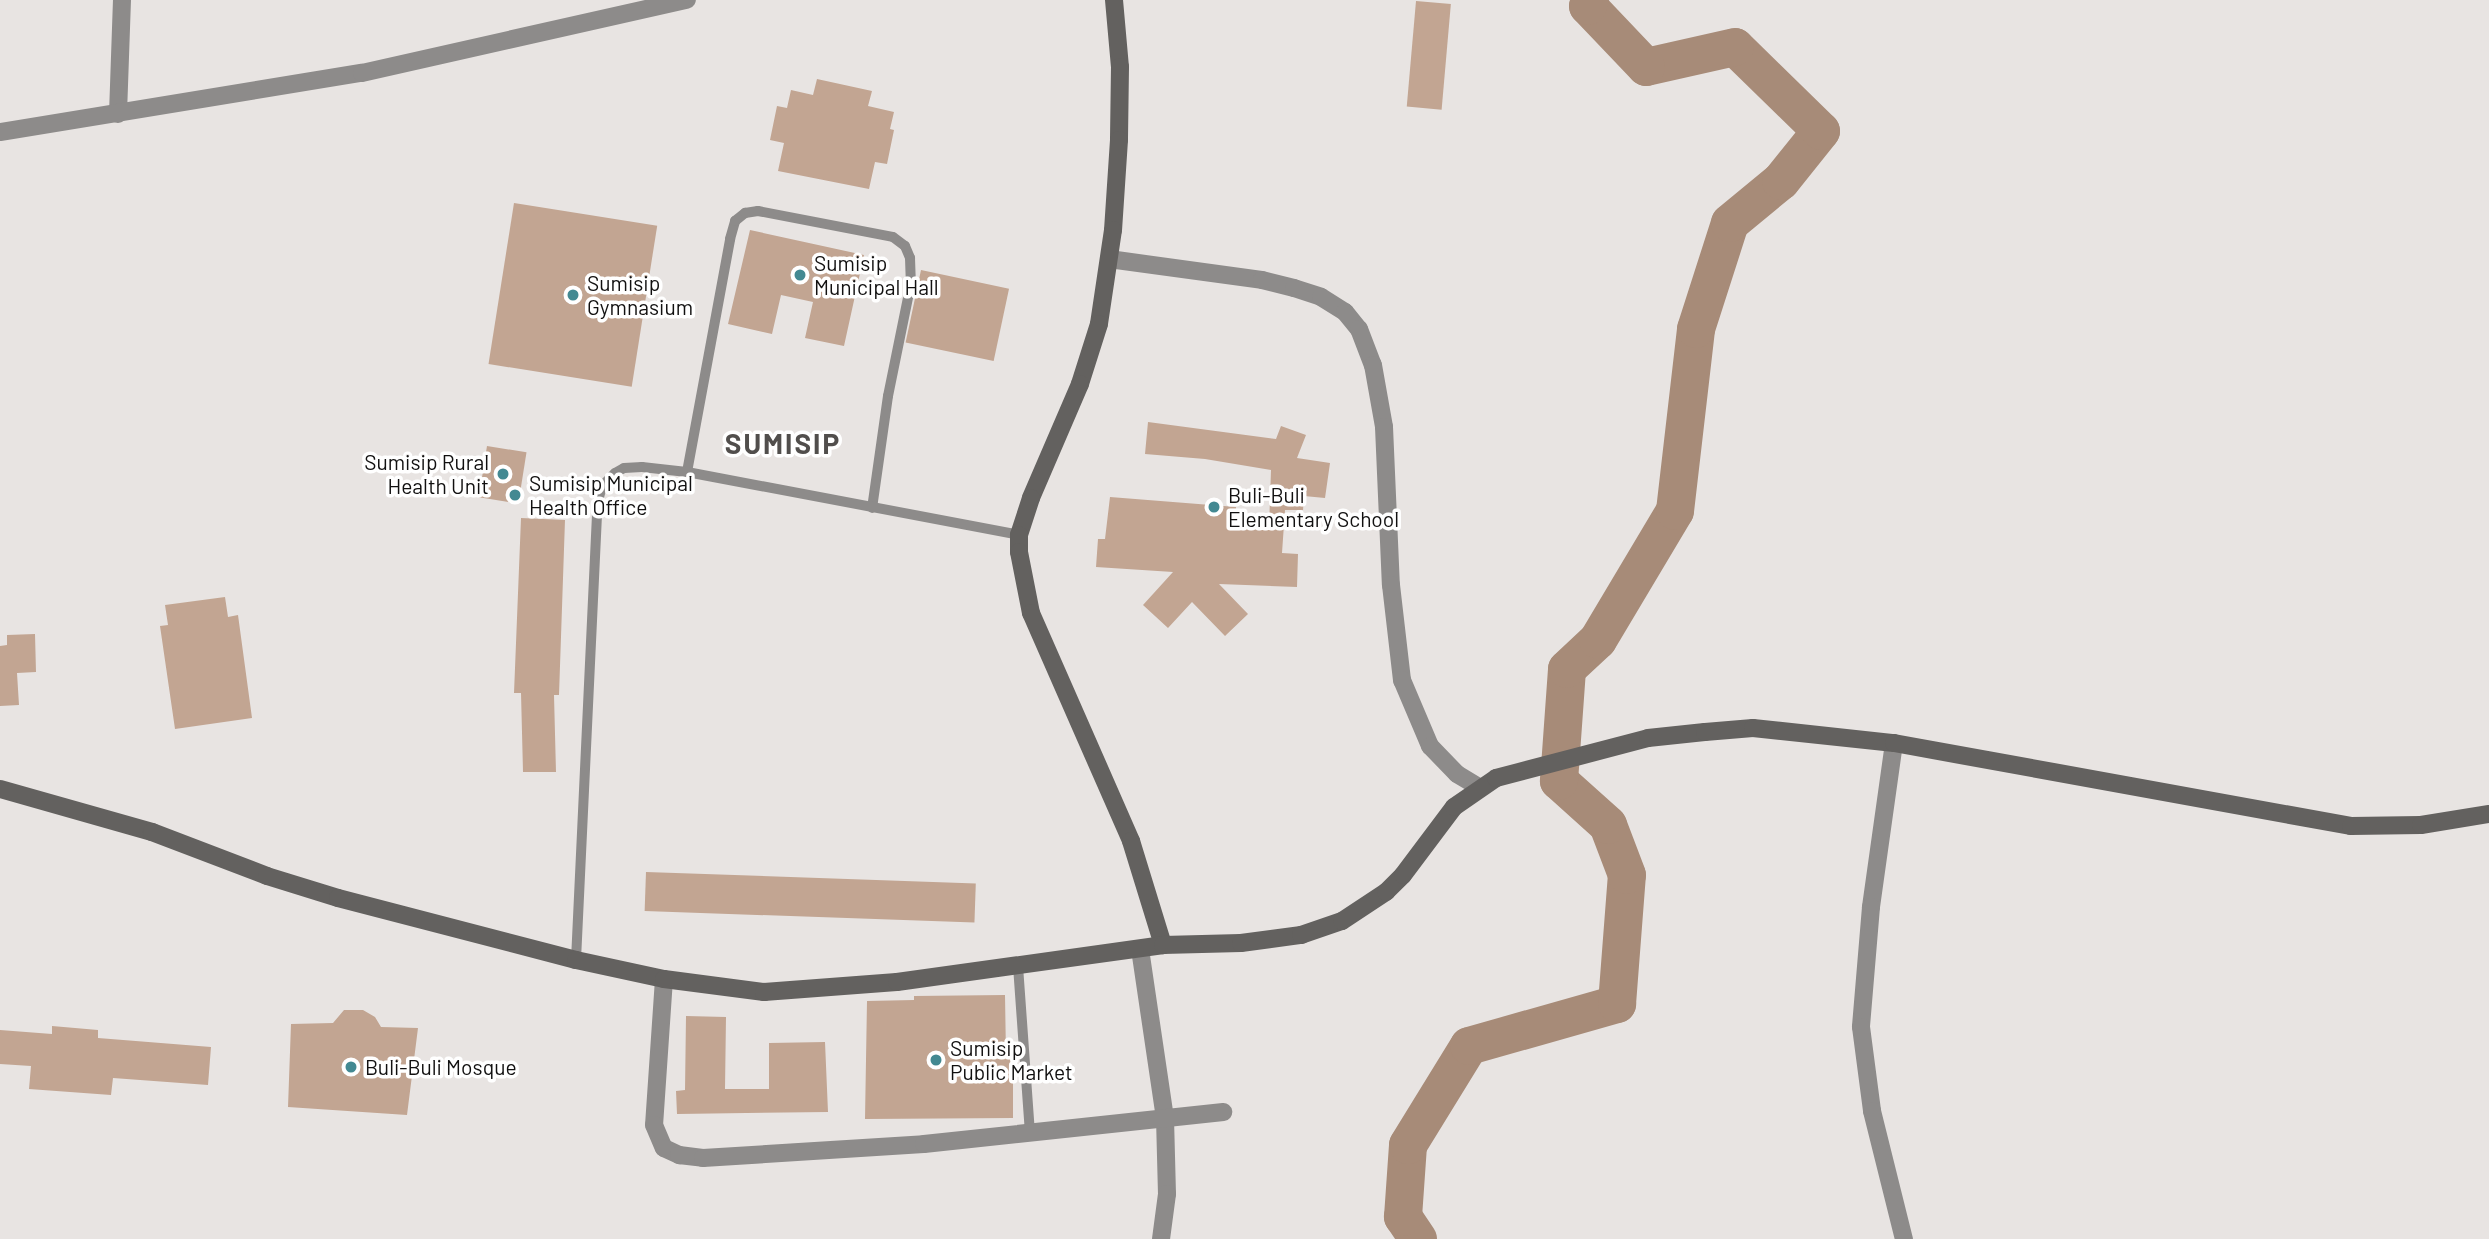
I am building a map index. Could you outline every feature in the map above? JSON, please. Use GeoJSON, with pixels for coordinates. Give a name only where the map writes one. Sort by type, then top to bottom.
{"type":"FeatureCollection","features":[{"type":"Feature","properties":{"kind":"street"},"geometry":{"type":"LineString","coordinates":[[118,114],[122,0]]}},
{"type":"Feature","properties":{"kind":"street"},"geometry":{"type":"LineString","coordinates":[[0,132],[362,74],[687,0]]}},
{"type":"Feature","properties":{"kind":"street"},"geometry":{"type":"LineString","coordinates":[[1114,0],[1120,68],[1119,140],[1109,259],[1099,324],[1080,384],[1031,498],[1019,535],[1022,576],[1031,613],[1131,841],[1163,946]]}},
{"type":"Feature","properties":{"kind":"street"},"geometry":{"type":"LineString","coordinates":[[1109,259],[1294,288],[1321,297],[1345,312],[1359,329],[1373,365],[1384,427],[1391,585],[1402,680],[1430,746],[1457,774],[1480,788]]}},
{"type":"Feature","properties":{"kind":"street"},"geometry":{"type":"LineString","coordinates":[[0,789],[152,832],[267,876],[338,898],[576,960],[664,979],[764,992],[813,990],[1163,946],[1275,940],[1301,935],[1342,921],[1386,892],[1403,876],[1454,807],[1480,788],[1516,772],[1648,738],[1753,728],[1894,743],[2351,826],[2421,825],[2489,814]]}},
{"type":"Feature","properties":{"kind":"street"},"geometry":{"type":"LineString","coordinates":[[1894,743],[1871,908],[1861,1027],[1872,1111],[1904,1239]]}},
{"type":"Feature","properties":{"kind":"street"},"geometry":{"type":"LineString","coordinates":[[1140,949],[1165,1118],[1167,1194],[1161,1239]]}},
{"type":"Feature","properties":{"kind":"street"},"geometry":{"type":"LineString","coordinates":[[664,979],[654,1125],[664,1148],[679,1155],[703,1158],[765,1155],[1030,1134],[1223,1112]]}},
{"type":"Feature","properties":{"kind":"lane"},"geometry":{"type":"LineString","coordinates":[[687,472],[735,221],[745,213],[758,211],[893,237],[905,246],[910,258],[911,283],[888,396],[872,508]]}},
{"type":"Feature","properties":{"kind":"lane"},"geometry":{"type":"LineString","coordinates":[[576,960],[598,501],[602,486],[624,468],[687,472],[1019,535]]}},
{"type":"Feature","properties":{"kind":"lane"},"geometry":{"type":"LineString","coordinates":[[1018,965],[1030,1134]]}},
{"type":"Feature","properties":{"kind":"building"},"geometry":{"type":"Polygon","coordinates":[[[1416,1],[1451,4],[1442,110],[1407,107],[1416,1]]]}},
{"type":"Feature","properties":{"kind":"building"},"geometry":{"type":"Polygon","coordinates":[[[817,79],[872,91],[868,106],[894,112],[890,129],[894,130],[887,164],[875,162],[869,189],[778,171],[784,143],[770,140],[777,106],[787,108],[791,90],[813,95],[817,79]]]}},
{"type":"Feature","properties":{"kind":"building","name":"Sumisip Gymnasium"},"geometry":{"type":"Polygon","coordinates":[[[514,203],[657,226],[632,387],[489,364],[514,203]]]}},
{"type":"Feature","properties":{"kind":"building","name":"Sumisip Municipal Hall"},"geometry":{"type":"Polygon","coordinates":[[[750,230],[864,255],[844,346],[805,338],[813,302],[781,295],[772,334],[728,324],[750,230]]]}},
{"type":"Feature","properties":{"kind":"building"},"geometry":{"type":"Polygon","coordinates":[[[921,270],[1009,289],[994,361],[906,342],[921,270]]]}},
{"type":"Feature","properties":{"kind":"building"},"geometry":{"type":"Polygon","coordinates":[[[1148,422],[1276,439],[1281,426],[1306,435],[1297,458],[1330,463],[1325,498],[1304,496],[1303,510],[1285,510],[1282,553],[1298,554],[1297,587],[1219,584],[1248,614],[1225,636],[1192,602],[1168,628],[1143,605],[1173,572],[1096,567],[1098,539],[1105,539],[1110,497],[1236,507],[1235,526],[1269,528],[1271,470],[1205,459],[1145,454],[1148,422]]]}},
{"type":"Feature","properties":{"kind":"building","name":"Sumisip Rural Health Unit"},"geometry":{"type":"Polygon","coordinates":[[[487,446],[527,452],[518,504],[479,497],[487,446]]]}},
{"type":"Feature","properties":{"kind":"building"},"geometry":{"type":"Polygon","coordinates":[[[521,518],[565,520],[559,695],[554,695],[556,772],[523,772],[521,693],[514,693],[521,518]]]}},
{"type":"Feature","properties":{"kind":"building"},"geometry":{"type":"Polygon","coordinates":[[[225,597],[228,617],[238,615],[252,718],[175,729],[160,626],[168,625],[165,605],[225,597]]]}},
{"type":"Feature","properties":{"kind":"building"},"geometry":{"type":"Polygon","coordinates":[[[35,634],[36,672],[17,673],[19,705],[0,706],[0,646],[7,645],[7,635],[35,634]]]}},
{"type":"Feature","properties":{"kind":"building"},"geometry":{"type":"Polygon","coordinates":[[[646,872],[976,884],[974,922],[645,911],[646,872]]]}},
{"type":"Feature","properties":{"kind":"building","name":"Sumisip Public Market"},"geometry":{"type":"Polygon","coordinates":[[[1005,995],[1006,1056],[1013,1056],[1013,1118],[865,1119],[867,1001],[914,1000],[914,996],[1005,995]]]}},
{"type":"Feature","properties":{"kind":"building","name":"Buli-Buli Mosque"},"geometry":{"type":"Polygon","coordinates":[[[344,1010],[363,1010],[375,1017],[381,1027],[418,1028],[407,1115],[288,1107],[291,1024],[333,1023],[344,1010]]]}},
{"type":"Feature","properties":{"kind":"building"},"geometry":{"type":"Polygon","coordinates":[[[686,1016],[726,1017],[725,1089],[769,1089],[769,1043],[825,1042],[828,1112],[677,1114],[676,1091],[685,1090],[686,1016]]]}},
{"type":"Feature","properties":{"kind":"building"},"geometry":{"type":"Polygon","coordinates":[[[52,1026],[98,1030],[98,1038],[211,1047],[208,1085],[113,1078],[111,1095],[29,1089],[31,1066],[0,1064],[0,1030],[52,1034],[52,1026]]]}},
{"type":"Feature","properties":{"kind":"waterway"},"geometry":{"type":"LineString","coordinates":[[1418,1239],[1403,1217],[1408,1145],[1469,1046],[1617,1004],[1627,875],[1608,825],[1559,781],[1567,669],[1598,640],[1675,511],[1696,329],[1730,223],[1781,181],[1821,131],[1735,47],[1646,67],[1588,6],[1590,0]]}},
{"type":"Feature","properties":{"kind":"place","name":"Sumisip Municipal Hall"},"geometry":{"type":"Point","coordinates":[800,275]}},
{"type":"Feature","properties":{"kind":"place","name":"Sumisip Gymnasium"},"geometry":{"type":"Point","coordinates":[573,295]}},
{"type":"Feature","properties":{"kind":"place","name":"Sumisip Rural Health Unit"},"geometry":{"type":"Point","coordinates":[503,474]}},
{"type":"Feature","properties":{"kind":"place","name":"Sumisip Municipal Health Office"},"geometry":{"type":"Point","coordinates":[515,495]}},
{"type":"Feature","properties":{"kind":"place","name":"Buli-Buli Elementary School"},"geometry":{"type":"Point","coordinates":[1214,507]}},
{"type":"Feature","properties":{"kind":"place","name":"Sumisip Public Market"},"geometry":{"type":"Point","coordinates":[936,1060]}},
{"type":"Feature","properties":{"kind":"place","name":"Buli-Buli Mosque"},"geometry":{"type":"Point","coordinates":[351,1067]}},
{"type":"Feature","properties":{"kind":"district","name":"SUMISIP"},"geometry":{"type":"Point","coordinates":[783,443]}}]}
